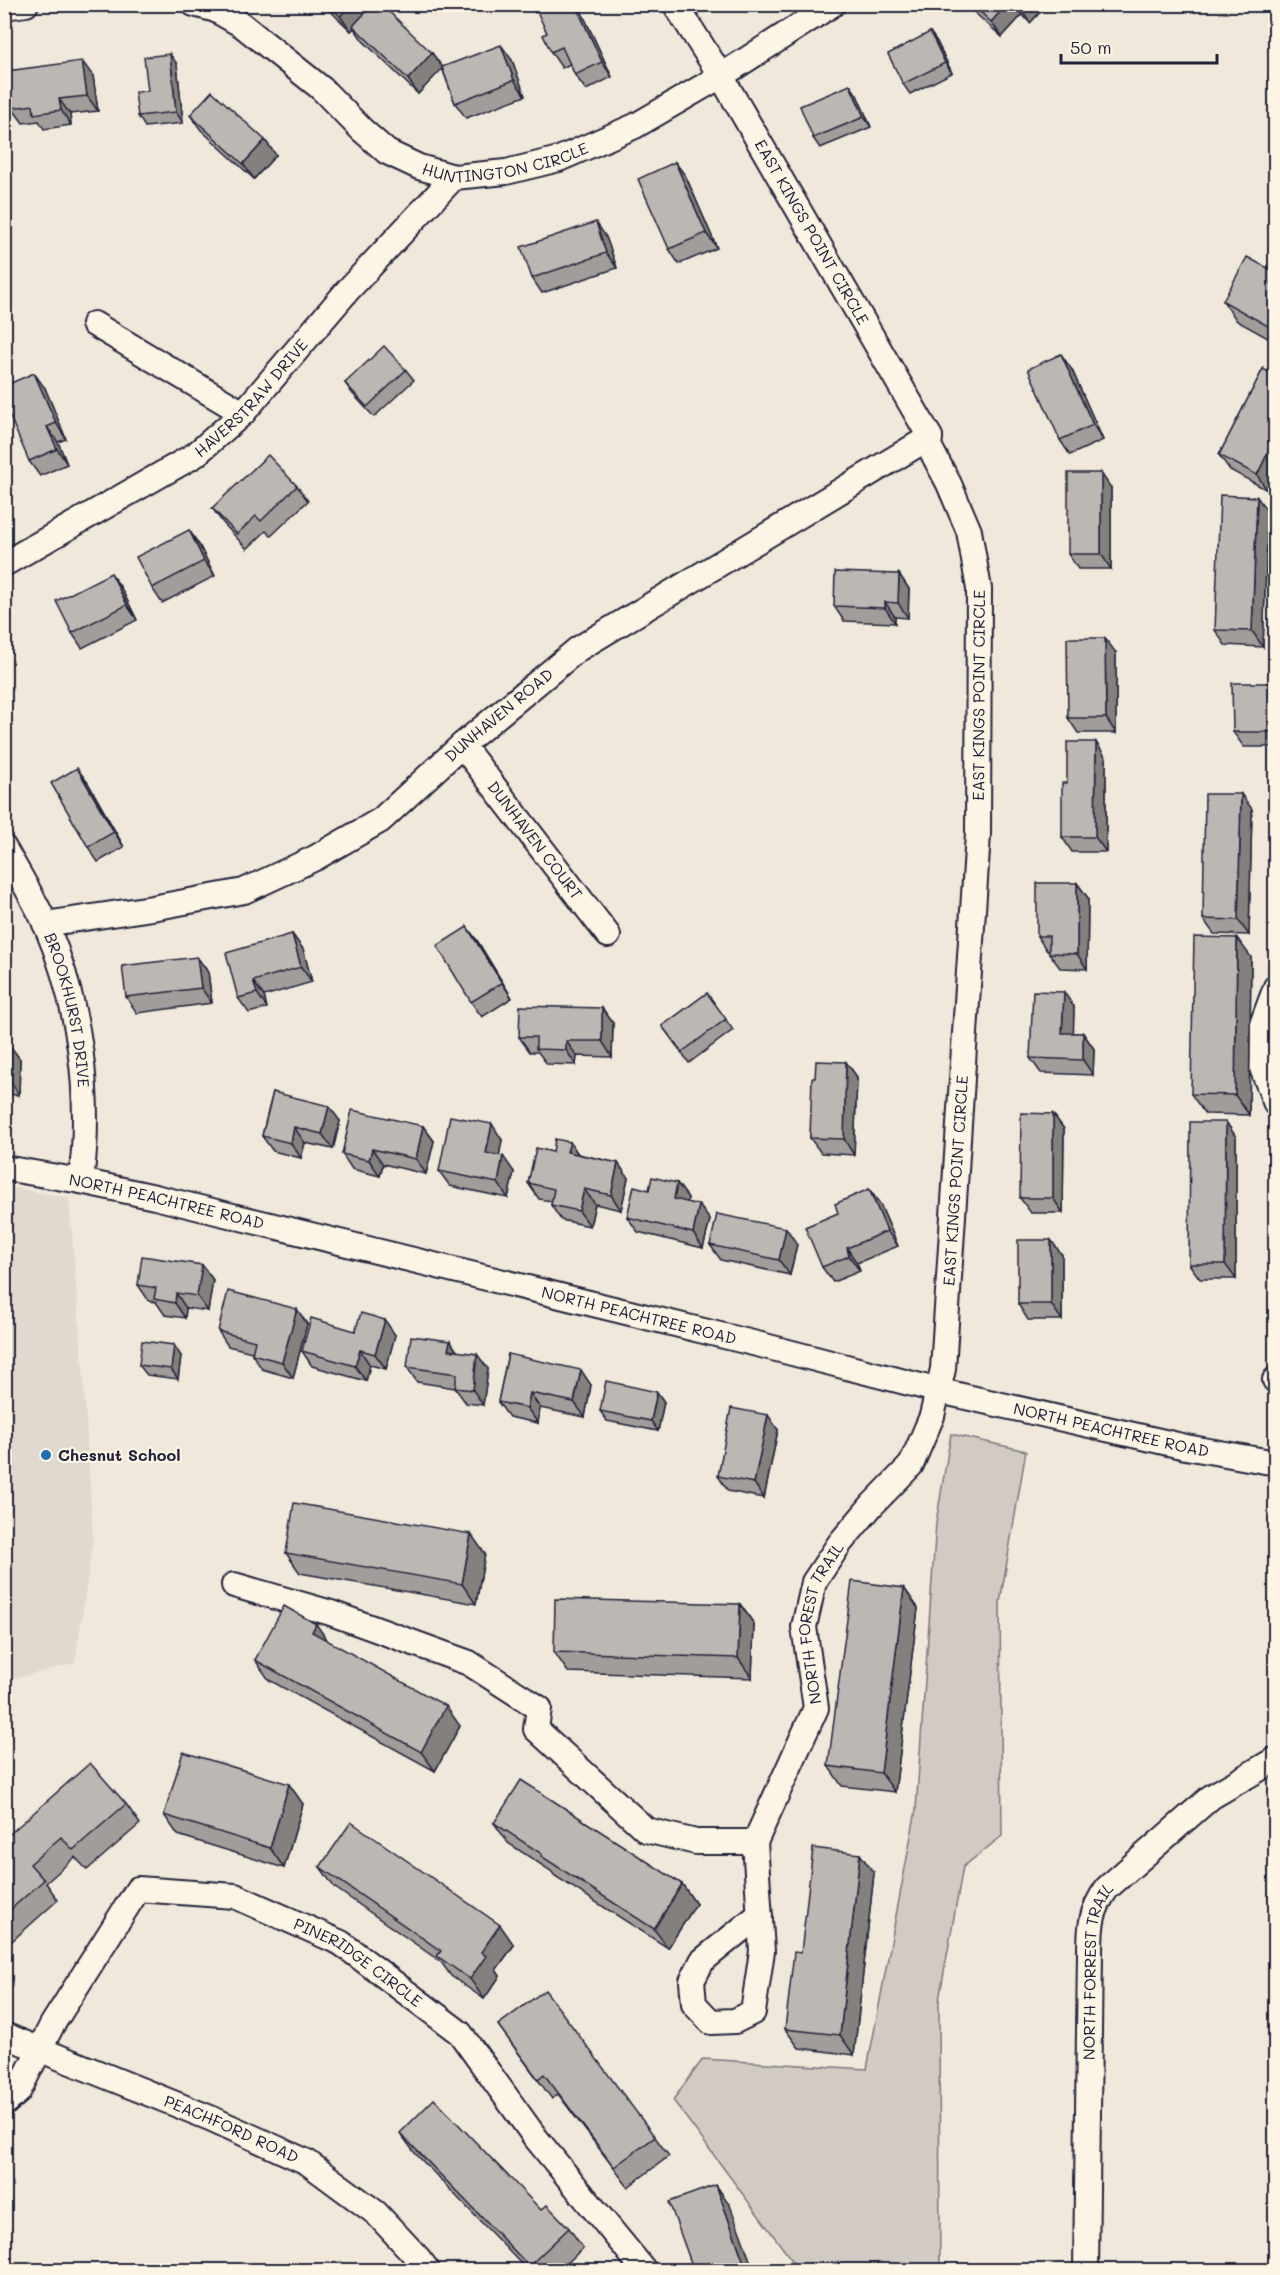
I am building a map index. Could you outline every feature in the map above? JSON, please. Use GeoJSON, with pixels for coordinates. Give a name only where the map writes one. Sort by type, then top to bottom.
{"type":"FeatureCollection","features":[{"type":"Feature","properties":{"kind":"street"},"geometry":{"type":"LineString","coordinates":[[4,7],[26,4]]}},
{"type":"Feature","properties":{"kind":"street","name":"HUNTINGTON CIRCLE"},"geometry":{"type":"LineString","coordinates":[[194,4],[216,10],[242,25],[322,89],[387,152],[419,167],[454,177],[506,172],[559,159],[635,126],[721,76],[833,4]]}},
{"type":"Feature","properties":{"kind":"street","name":"EAST KINGS POINT CIRCLE"},"geometry":{"type":"LineString","coordinates":[[675,4],[721,76],[930,436],[928,446],[949,484],[969,531],[979,589],[978,834],[940,1391]]}},
{"type":"Feature","properties":{"kind":"street","name":"HAVERSTRAW DRIVE"},"geometry":{"type":"LineString","coordinates":[[4,564],[195,455],[243,413],[348,290],[454,177]]}},
{"type":"Feature","properties":{"kind":"street"},"geometry":{"type":"LineString","coordinates":[[94,324],[243,413]]}},
{"type":"Feature","properties":{"kind":"street","name":"DUNHAVEN ROAD"},"geometry":{"type":"LineString","coordinates":[[45,924],[244,891],[315,858],[381,820],[462,745],[578,649],[930,436]]}},
{"type":"Feature","properties":{"kind":"street","name":"DUNHAVEN COURT"},"geometry":{"type":"LineString","coordinates":[[462,745],[608,935]]}},
{"type":"Feature","properties":{"kind":"street","name":"BROOKHURST DRIVE"},"geometry":{"type":"LineString","coordinates":[[4,848],[45,924],[57,954],[76,1023],[86,1093],[84,1161],[81,1181]]}},
{"type":"Feature","properties":{"kind":"street"},"geometry":{"type":"LineString","coordinates":[[1275,987],[1260,1030],[1260,1063],[1275,1104]]}},
{"type":"Feature","properties":{"kind":"street","name":"NORTH PEACHTREE ROAD"},"geometry":{"type":"LineString","coordinates":[[4,1168],[81,1181],[167,1200],[940,1391],[1186,1446],[1275,1463]]}},
{"type":"Feature","properties":{"kind":"street","name":"NORTH FOREST TRAIL"},"geometry":{"type":"LineString","coordinates":[[755,1842],[816,1708],[804,1627],[814,1582],[840,1543],[872,1505],[911,1466],[940,1391]]}},
{"type":"Feature","properties":{"kind":"street"},"geometry":{"type":"LineString","coordinates":[[234,1585],[331,1613],[469,1663],[539,1708],[536,1729],[646,1830],[696,1842],[755,1842],[760,1914]]}},
{"type":"Feature","properties":{"kind":"street","name":"NORTH FORREST TRAIL"},"geometry":{"type":"LineString","coordinates":[[1086,2271],[1089,1952],[1090,1923],[1096,1903],[1107,1888],[1211,1797],[1275,1759]]}},
{"type":"Feature","properties":{"kind":"street","name":"PINERIDGE CIRCLE"},"geometry":{"type":"LineString","coordinates":[[40,2050],[56,2018],[138,1889],[235,1896],[341,1943],[460,2033],[535,2137],[644,2271]]}},
{"type":"Feature","properties":{"kind":"street","name":"PEACHFORD ROAD"},"geometry":{"type":"LineString","coordinates":[[4,2035],[190,2109],[308,2162],[376,2213],[418,2258],[427,2271]]}},
{"type":"Feature","properties":{"kind":"street"},"geometry":{"type":"LineString","coordinates":[[4,2104],[18,2092],[40,2050]]}},
{"type":"Feature","properties":{"kind":"shaded area","name":"Chesnut School"},"geometry":{"type":"Polygon","coordinates":[[[5,1186],[69,1198],[83,1369],[93,1541],[75,1663],[5,1681],[5,1186]]]}},
{"type":"Feature","properties":{"kind":"shaded area"},"geometry":{"type":"Polygon","coordinates":[[[951,1434],[1026,1451],[1000,1602],[1002,1836],[963,1867],[939,2000],[940,2270],[799,2270],[673,2100],[703,2059],[867,2069],[916,1810],[936,1523],[951,1434]]]}},
{"type":"Feature","properties":{"kind":"building"},"geometry":{"type":"Polygon","coordinates":[[[328,4],[351,4],[340,16],[328,4]]]}},
{"type":"Feature","properties":{"kind":"building"},"geometry":{"type":"Polygon","coordinates":[[[373,4],[381,4],[432,53],[408,79],[353,26],[373,4]]]}},
{"type":"Feature","properties":{"kind":"building"},"geometry":{"type":"Polygon","coordinates":[[[540,4],[575,4],[602,62],[575,75],[562,47],[551,52],[543,35],[547,33],[535,7],[540,4]]]}},
{"type":"Feature","properties":{"kind":"building"},"geometry":{"type":"Polygon","coordinates":[[[972,4],[1007,4],[991,22],[972,4]]]}},
{"type":"Feature","properties":{"kind":"building"},"geometry":{"type":"Polygon","coordinates":[[[930,32],[945,63],[903,84],[888,54],[930,32]]]}},
{"type":"Feature","properties":{"kind":"building"},"geometry":{"type":"Polygon","coordinates":[[[501,45],[514,80],[455,103],[442,67],[501,45]]]}},
{"type":"Feature","properties":{"kind":"building"},"geometry":{"type":"Polygon","coordinates":[[[170,54],[176,112],[138,116],[135,92],[148,91],[144,57],[170,54]]]}},
{"type":"Feature","properties":{"kind":"building"},"geometry":{"type":"Polygon","coordinates":[[[82,61],[87,96],[59,99],[61,110],[34,114],[33,105],[12,108],[7,71],[82,61]]]}},
{"type":"Feature","properties":{"kind":"building"},"geometry":{"type":"Polygon","coordinates":[[[850,85],[864,117],[813,138],[800,106],[850,85]]]}},
{"type":"Feature","properties":{"kind":"building"},"geometry":{"type":"Polygon","coordinates":[[[212,91],[265,140],[243,164],[190,115],[212,91]]]}},
{"type":"Feature","properties":{"kind":"building"},"geometry":{"type":"Polygon","coordinates":[[[675,162],[706,233],[669,249],[638,179],[675,162]]]}},
{"type":"Feature","properties":{"kind":"building"},"geometry":{"type":"Polygon","coordinates":[[[596,222],[606,253],[532,278],[521,247],[596,222]]]}},
{"type":"Feature","properties":{"kind":"building"},"geometry":{"type":"Polygon","coordinates":[[[1247,257],[1275,272],[1275,330],[1223,301],[1247,257]]]}},
{"type":"Feature","properties":{"kind":"building"},"geometry":{"type":"Polygon","coordinates":[[[384,346],[406,370],[367,407],[345,383],[384,346]]]}},
{"type":"Feature","properties":{"kind":"building"},"geometry":{"type":"Polygon","coordinates":[[[1061,354],[1093,425],[1060,440],[1028,369],[1061,354]]]}},
{"type":"Feature","properties":{"kind":"building"},"geometry":{"type":"Polygon","coordinates":[[[1263,369],[1275,375],[1275,438],[1257,475],[1219,455],[1263,369]]]}},
{"type":"Feature","properties":{"kind":"building"},"geometry":{"type":"Polygon","coordinates":[[[34,373],[56,423],[47,427],[57,449],[29,461],[4,403],[4,386],[34,373]]]}},
{"type":"Feature","properties":{"kind":"building"},"geometry":{"type":"Polygon","coordinates":[[[268,455],[297,486],[261,521],[256,516],[237,534],[212,508],[268,455]]]}},
{"type":"Feature","properties":{"kind":"building"},"geometry":{"type":"Polygon","coordinates":[[[1068,473],[1101,473],[1101,554],[1068,554],[1068,473]]]}},
{"type":"Feature","properties":{"kind":"building"},"geometry":{"type":"Polygon","coordinates":[[[1220,495],[1257,497],[1252,631],[1215,630],[1220,495]]]}},
{"type":"Feature","properties":{"kind":"building"},"geometry":{"type":"Polygon","coordinates":[[[189,530],[204,561],[152,588],[136,557],[189,530]]]}},
{"type":"Feature","properties":{"kind":"building"},"geometry":{"type":"Polygon","coordinates":[[[835,572],[899,574],[898,603],[885,602],[885,608],[834,606],[835,572]]]}},
{"type":"Feature","properties":{"kind":"building"},"geometry":{"type":"Polygon","coordinates":[[[111,573],[127,605],[72,633],[56,601],[111,573]]]}},
{"type":"Feature","properties":{"kind":"building"},"geometry":{"type":"Polygon","coordinates":[[[1067,638],[1105,638],[1106,718],[1068,718],[1067,638]]]}},
{"type":"Feature","properties":{"kind":"building"},"geometry":{"type":"Polygon","coordinates":[[[1232,683],[1275,683],[1275,732],[1233,732],[1232,683]]]}},
{"type":"Feature","properties":{"kind":"building"},"geometry":{"type":"Polygon","coordinates":[[[1067,742],[1096,742],[1095,837],[1062,837],[1062,783],[1067,783],[1067,742]]]}},
{"type":"Feature","properties":{"kind":"building"},"geometry":{"type":"Polygon","coordinates":[[[77,768],[114,832],[88,847],[51,783],[77,768]]]}},
{"type":"Feature","properties":{"kind":"building"},"geometry":{"type":"Polygon","coordinates":[[[1205,794],[1241,794],[1238,920],[1203,919],[1205,794]]]}},
{"type":"Feature","properties":{"kind":"building"},"geometry":{"type":"Polygon","coordinates":[[[1037,883],[1077,883],[1077,954],[1049,953],[1049,936],[1037,936],[1037,883]]]}},
{"type":"Feature","properties":{"kind":"building"},"geometry":{"type":"Polygon","coordinates":[[[467,927],[502,983],[471,1002],[437,946],[467,927]]]}},
{"type":"Feature","properties":{"kind":"building"},"geometry":{"type":"Polygon","coordinates":[[[292,934],[301,967],[253,981],[257,993],[238,998],[226,953],[292,934]]]}},
{"type":"Feature","properties":{"kind":"building"},"geometry":{"type":"Polygon","coordinates":[[[1194,937],[1237,938],[1235,1095],[1191,1094],[1194,937]]]}},
{"type":"Feature","properties":{"kind":"building"},"geometry":{"type":"Polygon","coordinates":[[[197,957],[201,988],[126,997],[122,966],[197,957]]]}},
{"type":"Feature","properties":{"kind":"building"},"geometry":{"type":"Polygon","coordinates":[[[1033,991],[1064,992],[1062,1033],[1083,1033],[1083,1060],[1030,1058],[1033,991]]]}},
{"type":"Feature","properties":{"kind":"building"},"geometry":{"type":"Polygon","coordinates":[[[707,993],[726,1019],[682,1052],[662,1026],[707,993]]]}},
{"type":"Feature","properties":{"kind":"building"},"geometry":{"type":"Polygon","coordinates":[[[520,1006],[602,1008],[602,1041],[566,1041],[566,1050],[536,1049],[536,1037],[519,1037],[520,1006]]]}},
{"type":"Feature","properties":{"kind":"building"},"geometry":{"type":"Polygon","coordinates":[[[4,1044],[9,1044],[9,1079],[4,1079],[4,1044]]]}},
{"type":"Feature","properties":{"kind":"building"},"geometry":{"type":"Polygon","coordinates":[[[816,1061],[846,1062],[844,1139],[810,1138],[812,1078],[815,1078],[816,1061]]]}},
{"type":"Feature","properties":{"kind":"building"},"geometry":{"type":"Polygon","coordinates":[[[273,1092],[329,1106],[322,1134],[294,1127],[291,1143],[262,1136],[273,1092]]]}},
{"type":"Feature","properties":{"kind":"building"},"geometry":{"type":"Polygon","coordinates":[[[352,1110],[423,1126],[416,1159],[372,1149],[369,1160],[342,1154],[352,1110]]]}},
{"type":"Feature","properties":{"kind":"building"},"geometry":{"type":"Polygon","coordinates":[[[1021,1113],[1053,1114],[1053,1198],[1020,1198],[1021,1113]]]}},
{"type":"Feature","properties":{"kind":"building"},"geometry":{"type":"Polygon","coordinates":[[[450,1116],[492,1124],[486,1153],[503,1156],[498,1183],[439,1171],[450,1116]]]}},
{"type":"Feature","properties":{"kind":"building"},"geometry":{"type":"Polygon","coordinates":[[[1190,1122],[1226,1122],[1225,1264],[1189,1264],[1190,1122]]]}},
{"type":"Feature","properties":{"kind":"building"},"geometry":{"type":"Polygon","coordinates":[[[555,1139],[570,1142],[567,1152],[618,1163],[611,1195],[584,1189],[579,1211],[551,1205],[554,1189],[528,1183],[536,1148],[553,1152],[555,1139]]]}},
{"type":"Feature","properties":{"kind":"building"},"geometry":{"type":"Polygon","coordinates":[[[652,1177],[677,1183],[674,1199],[699,1205],[693,1233],[627,1217],[634,1186],[649,1190],[652,1177]]]}},
{"type":"Feature","properties":{"kind":"building"},"geometry":{"type":"Polygon","coordinates":[[[869,1189],[887,1231],[847,1248],[849,1256],[822,1267],[805,1227],[838,1213],[835,1204],[869,1189]]]}},
{"type":"Feature","properties":{"kind":"building"},"geometry":{"type":"Polygon","coordinates":[[[717,1214],[786,1228],[779,1260],[710,1245],[717,1214]]]}},
{"type":"Feature","properties":{"kind":"building"},"geometry":{"type":"Polygon","coordinates":[[[1018,1240],[1051,1240],[1051,1304],[1018,1304],[1018,1240]]]}},
{"type":"Feature","properties":{"kind":"building"},"geometry":{"type":"Polygon","coordinates":[[[142,1256],[202,1265],[197,1296],[176,1293],[175,1303],[154,1299],[156,1288],[138,1285],[142,1256]]]}},
{"type":"Feature","properties":{"kind":"building"},"geometry":{"type":"Polygon","coordinates":[[[1271,1275],[1275,1275],[1275,1332],[1270,1332],[1271,1275]]]}},
{"type":"Feature","properties":{"kind":"building"},"geometry":{"type":"Polygon","coordinates":[[[228,1291],[297,1309],[282,1362],[252,1354],[255,1341],[218,1331],[228,1291]]]}},
{"type":"Feature","properties":{"kind":"building"},"geometry":{"type":"Polygon","coordinates":[[[361,1313],[385,1320],[375,1354],[360,1350],[355,1366],[302,1351],[311,1318],[355,1331],[361,1313]]]}},
{"type":"Feature","properties":{"kind":"building"},"geometry":{"type":"Polygon","coordinates":[[[411,1336],[450,1341],[448,1350],[477,1354],[473,1390],[455,1388],[457,1374],[407,1367],[411,1336]]]}},
{"type":"Feature","properties":{"kind":"building"},"geometry":{"type":"Polygon","coordinates":[[[142,1341],[174,1345],[171,1369],[139,1365],[142,1341]]]}},
{"type":"Feature","properties":{"kind":"building"},"geometry":{"type":"Polygon","coordinates":[[[508,1354],[581,1370],[574,1402],[530,1393],[527,1408],[498,1402],[508,1354]]]}},
{"type":"Feature","properties":{"kind":"building"},"geometry":{"type":"Polygon","coordinates":[[[606,1381],[657,1392],[651,1421],[600,1411],[606,1381]]]}},
{"type":"Feature","properties":{"kind":"building"},"geometry":{"type":"Polygon","coordinates":[[[731,1408],[768,1415],[754,1483],[718,1476],[731,1408]]]}},
{"type":"Feature","properties":{"kind":"building"},"geometry":{"type":"Polygon","coordinates":[[[294,1503],[471,1534],[462,1584],[286,1553],[294,1503]]]}},
{"type":"Feature","properties":{"kind":"building"},"geometry":{"type":"Polygon","coordinates":[[[852,1581],[904,1588],[881,1773],[828,1766],[852,1581]]]}},
{"type":"Feature","properties":{"kind":"building"},"geometry":{"type":"Polygon","coordinates":[[[555,1599],[740,1604],[738,1658],[554,1652],[555,1599]]]}},
{"type":"Feature","properties":{"kind":"building"},"geometry":{"type":"Polygon","coordinates":[[[284,1606],[316,1624],[312,1632],[446,1706],[421,1752],[255,1660],[284,1606]]]}},
{"type":"Feature","properties":{"kind":"building"},"geometry":{"type":"Polygon","coordinates":[[[183,1752],[289,1784],[270,1848],[164,1815],[183,1752]]]}},
{"type":"Feature","properties":{"kind":"building"},"geometry":{"type":"Polygon","coordinates":[[[90,1763],[126,1804],[73,1850],[61,1837],[30,1864],[44,1880],[4,1915],[4,1839],[90,1763]]]}},
{"type":"Feature","properties":{"kind":"building"},"geometry":{"type":"Polygon","coordinates":[[[521,1780],[682,1884],[654,1929],[494,1823],[521,1780]]]}},
{"type":"Feature","properties":{"kind":"building"},"geometry":{"type":"Polygon","coordinates":[[[351,1822],[500,1925],[481,1952],[486,1956],[470,1979],[437,1956],[441,1951],[320,1867],[351,1822]]]}},
{"type":"Feature","properties":{"kind":"building"},"geometry":{"type":"Polygon","coordinates":[[[813,1848],[860,1854],[840,2035],[785,2029],[794,1952],[801,1953],[813,1848]]]}},
{"type":"Feature","properties":{"kind":"building"},"geometry":{"type":"Polygon","coordinates":[[[545,1990],[655,2137],[614,2167],[544,2074],[538,2079],[498,2025],[545,1990]]]}},
{"type":"Feature","properties":{"kind":"building"},"geometry":{"type":"Polygon","coordinates":[[[434,2099],[541,2210],[547,2205],[569,2228],[529,2266],[400,2133],[434,2099]]]}},
{"type":"Feature","properties":{"kind":"building"},"geometry":{"type":"Polygon","coordinates":[[[716,2185],[747,2271],[694,2271],[669,2202],[716,2185]]]}},
{"type":"Feature","properties":{"kind":"place","name":"Chesnut School"},"geometry":{"type":"Point","coordinates":[46,1455]}}]}
